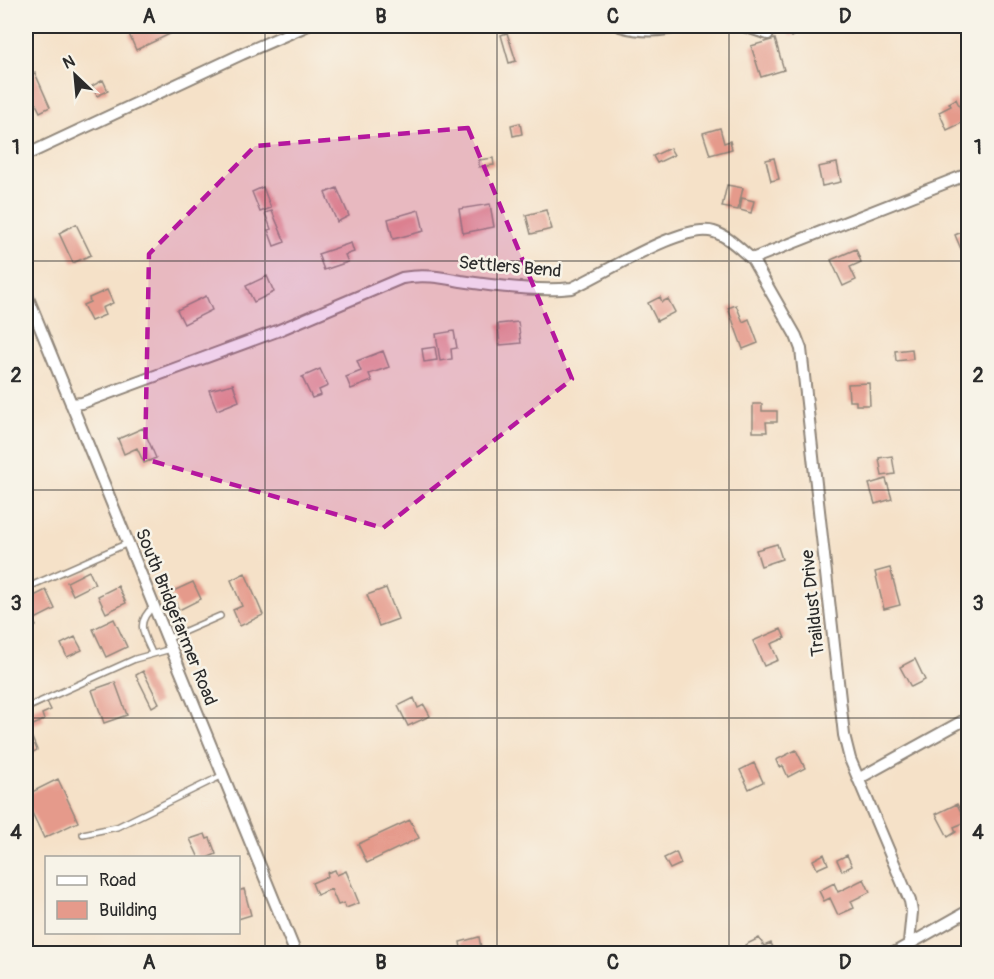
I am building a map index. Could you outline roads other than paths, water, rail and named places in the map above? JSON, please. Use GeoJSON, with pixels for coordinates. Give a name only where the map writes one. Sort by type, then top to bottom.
{"type":"FeatureCollection","features":[{"type":"Feature","properties":{"kind":"street"},"geometry":{"type":"LineString","coordinates":[[26,156],[306,26]]}},
{"type":"Feature","properties":{"kind":"street"},"geometry":{"type":"LineString","coordinates":[[620,26],[655,31],[681,26]]}},
{"type":"Feature","properties":{"kind":"street"},"geometry":{"type":"LineString","coordinates":[[744,26],[768,34]]}},
{"type":"Feature","properties":{"kind":"street"},"geometry":{"type":"LineString","coordinates":[[752,259],[969,174]]}},
{"type":"Feature","properties":{"kind":"street","name":"Settlers Bend"},"geometry":{"type":"LineString","coordinates":[[71,404],[82,403],[277,331],[402,278],[416,275],[554,290],[572,288],[673,237],[701,230],[714,232],[725,238],[752,259]]}},
{"type":"Feature","properties":{"kind":"street","name":"Traildust Drive"},"geometry":{"type":"LineString","coordinates":[[752,259],[796,336],[801,349],[844,735],[858,780],[912,906],[909,943]]}},
{"type":"Feature","properties":{"kind":"street","name":"South Bridgefarmer Road"},"geometry":{"type":"LineString","coordinates":[[26,293],[296,954]]}},
{"type":"Feature","properties":{"kind":"street"},"geometry":{"type":"LineString","coordinates":[[858,780],[969,718]]}},
{"type":"Feature","properties":{"kind":"street"},"geometry":{"type":"LineString","coordinates":[[892,954],[969,911]]}},
{"type":"Feature","properties":{"kind":"lane"},"geometry":{"type":"LineString","coordinates":[[26,588],[128,543]]}},
{"type":"Feature","properties":{"kind":"lane"},"geometry":{"type":"LineString","coordinates":[[152,653],[141,624],[146,614],[154,606]]}},
{"type":"Feature","properties":{"kind":"lane"},"geometry":{"type":"LineString","coordinates":[[26,708],[152,653],[220,616]]}},
{"type":"Feature","properties":{"kind":"lane"},"geometry":{"type":"LineString","coordinates":[[83,834],[117,827],[134,820],[223,775]]}}]}
